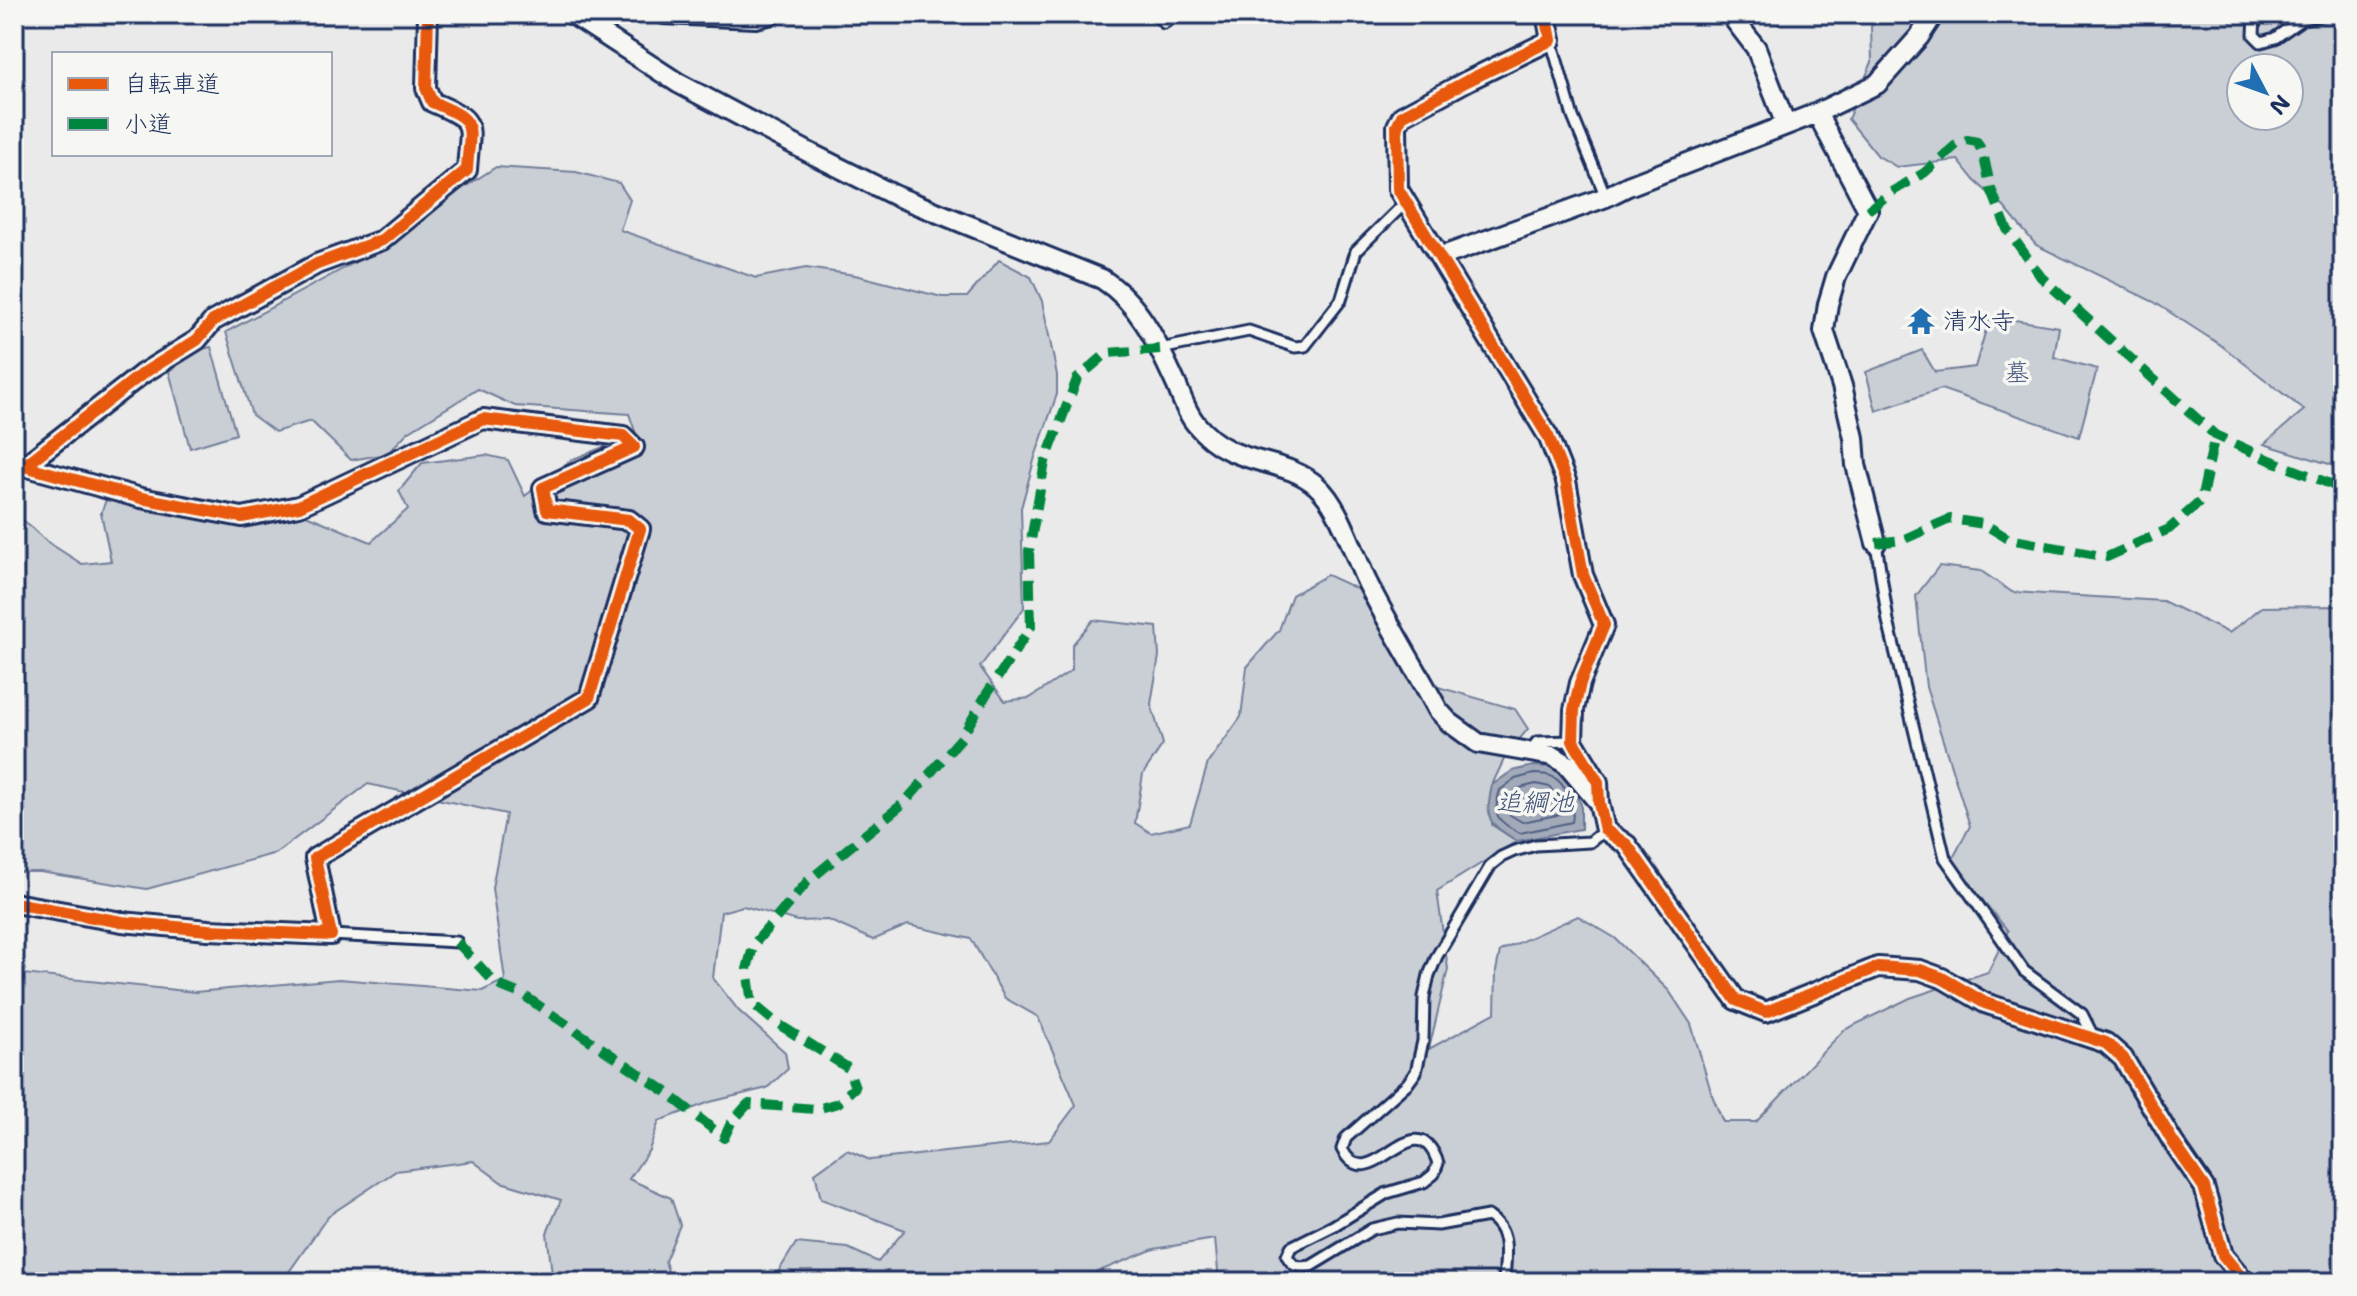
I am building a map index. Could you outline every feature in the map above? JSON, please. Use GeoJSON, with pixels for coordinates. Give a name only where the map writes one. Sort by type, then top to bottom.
{"type":"FeatureCollection","features":[{"type":"Feature","properties":{"kind":"street"},"geometry":{"type":"LineString","coordinates":[[14,903],[122,922],[208,930],[331,935],[315,858],[589,698],[640,529],[629,520],[547,510],[543,488],[634,447],[623,436],[483,419],[299,506],[242,517],[141,498],[24,466],[142,374],[197,340],[213,321],[317,264],[382,240],[467,170],[470,126],[464,115],[432,102],[426,88],[428,14]]}},
{"type":"Feature","properties":{"kind":"street"},"geometry":{"type":"LineString","coordinates":[[572,14],[678,83],[812,154],[896,196],[1102,279],[1120,290],[1139,312],[1160,349],[1191,418],[1203,434],[1218,446],[1306,477],[1321,489],[1334,509],[1368,584],[1438,710],[1449,722],[1478,743],[1553,756],[1566,764],[1599,803]]}},
{"type":"Feature","properties":{"kind":"street"},"geometry":{"type":"LineString","coordinates":[[664,14],[756,18],[772,14]]}},
{"type":"Feature","properties":{"kind":"street"},"geometry":{"type":"LineString","coordinates":[[1546,14],[1551,40],[1402,116],[1397,126],[1398,189],[1548,436],[1566,481],[1583,575],[1604,625],[1580,683],[1574,710],[1573,741],[1598,782],[1605,830],[1627,845],[1736,1000],[1766,1012],[1878,967],[1895,967],[1920,970],[1942,978],[1985,1003],[2106,1043],[2123,1058],[2204,1187],[2223,1255],[2245,1282]]}},
{"type":"Feature","properties":{"kind":"street"},"geometry":{"type":"LineString","coordinates":[[1730,14],[1756,48],[1786,125]]}},
{"type":"Feature","properties":{"kind":"street"},"geometry":{"type":"LineString","coordinates":[[1440,257],[1606,197],[1817,113],[1877,84],[1919,37],[1934,14]]}},
{"type":"Feature","properties":{"kind":"street"},"geometry":{"type":"LineString","coordinates":[[1817,113],[1868,210],[1836,277],[1824,331],[1842,386],[1854,438],[1856,465],[1876,543]]}},
{"type":"Feature","properties":{"kind":"lane"},"geometry":{"type":"LineString","coordinates":[[1156,14],[1164,23],[1178,14]]}},
{"type":"Feature","properties":{"kind":"lane"},"geometry":{"type":"LineString","coordinates":[[2255,14],[2254,35],[2261,42],[2275,38],[2302,19],[2325,14]]}},
{"type":"Feature","properties":{"kind":"lane"},"geometry":{"type":"LineString","coordinates":[[1551,40],[1573,117],[1606,197]]}},
{"type":"Feature","properties":{"kind":"lane"},"geometry":{"type":"LineString","coordinates":[[1160,349],[1249,331],[1295,347],[1305,346],[1341,300],[1356,251],[1405,203]]}},
{"type":"Feature","properties":{"kind":"lane"},"geometry":{"type":"LineString","coordinates":[[1876,543],[1888,621],[1945,858],[2024,971],[2082,1014],[2095,1039]]}},
{"type":"Feature","properties":{"kind":"lane"},"geometry":{"type":"LineString","coordinates":[[1529,752],[1537,742],[1573,741]]}},
{"type":"Feature","properties":{"kind":"lane"},"geometry":{"type":"LineString","coordinates":[[1504,1282],[1506,1237],[1498,1222],[1488,1216],[1438,1225],[1398,1223],[1372,1229],[1311,1266],[1299,1268],[1291,1264],[1287,1256],[1291,1247],[1387,1193],[1424,1182],[1434,1174],[1438,1163],[1434,1153],[1428,1145],[1418,1140],[1406,1142],[1367,1166],[1355,1166],[1342,1149],[1346,1138],[1408,1083],[1416,1072],[1423,1041],[1424,997],[1429,975],[1491,865],[1514,851],[1536,845],[1590,842],[1605,830]]}},
{"type":"Feature","properties":{"kind":"lane"},"geometry":{"type":"LineString","coordinates":[[331,935],[457,942]]}},
{"type":"Feature","properties":{"kind":"green space"},"geometry":{"type":"Polygon","coordinates":[[[1891,14],[2343,14],[2343,471],[2264,444],[2304,410],[2222,346],[2154,302],[2036,245],[1958,160],[1897,167],[1878,156],[1848,119],[1872,62],[1871,26],[1891,14]]]}},
{"type":"Feature","properties":{"kind":"green space"},"geometry":{"type":"Polygon","coordinates":[[[496,167],[576,172],[619,183],[630,200],[620,230],[756,278],[806,268],[855,275],[942,297],[967,297],[999,260],[1031,277],[1042,301],[1057,375],[1057,394],[1021,508],[1024,608],[980,667],[1005,701],[1030,698],[1072,670],[1072,645],[1093,620],[1157,627],[1159,656],[1151,704],[1163,744],[1143,774],[1135,823],[1151,833],[1190,824],[1208,763],[1241,717],[1247,667],[1279,630],[1292,595],[1327,575],[1364,592],[1417,681],[1515,709],[1528,729],[1506,755],[1492,785],[1492,825],[1517,841],[1437,891],[1448,969],[1429,1049],[1495,1013],[1500,951],[1578,916],[1615,938],[1669,991],[1691,1024],[1723,1122],[1756,1122],[1844,1030],[1910,998],[1988,972],[2008,931],[1951,862],[1970,826],[1926,687],[1916,596],[1939,566],[1981,571],[2012,592],[2163,601],[2229,633],[2262,607],[2343,606],[2343,1282],[1219,1282],[1215,1239],[1154,1249],[1072,1282],[772,1282],[796,1243],[848,1248],[878,1262],[905,1230],[821,1199],[815,1173],[847,1150],[870,1160],[1049,1141],[1076,1105],[1038,1017],[1005,998],[971,939],[908,925],[873,940],[828,920],[797,921],[743,906],[721,912],[713,978],[739,1011],[785,1052],[788,1069],[767,1088],[710,1102],[659,1121],[649,1150],[629,1179],[671,1198],[680,1225],[665,1261],[671,1282],[553,1282],[547,1233],[561,1200],[501,1182],[473,1161],[396,1171],[328,1216],[282,1282],[14,1282],[14,973],[195,992],[339,979],[482,991],[505,980],[492,888],[506,814],[368,784],[276,853],[147,889],[40,872],[14,872],[14,520],[22,519],[46,541],[82,564],[111,561],[101,513],[108,495],[211,522],[255,522],[306,515],[371,542],[408,509],[399,491],[422,463],[486,455],[508,460],[525,496],[571,460],[636,434],[629,414],[515,406],[478,389],[408,432],[387,454],[351,460],[311,421],[275,432],[252,415],[226,332],[387,245],[443,201],[496,167]]]}},
{"type":"Feature","properties":{"kind":"green space","name":"墓"},"geometry":{"type":"Polygon","coordinates":[[[1990,316],[2059,327],[2054,357],[2097,369],[2079,437],[1941,389],[1876,411],[1866,372],[1922,350],[1935,372],[1975,367],[1990,316]]]}},
{"type":"Feature","properties":{"kind":"green space"},"geometry":{"type":"Polygon","coordinates":[[[211,347],[236,434],[190,448],[168,368],[193,351],[211,347]]]}},
{"type":"Feature","properties":{"kind":"water","name":"追綱池"},"geometry":{"type":"Polygon","coordinates":[[[1533,766],[1554,767],[1564,775],[1581,804],[1581,829],[1517,841],[1494,824],[1489,814],[1492,785],[1512,771],[1533,766]]]}},
{"type":"Feature","properties":{"kind":"marked path"},"geometry":{"type":"LineString","coordinates":[[1868,210],[1924,173],[1956,145],[1967,140],[1977,142],[2007,229],[2041,277],[2215,435],[2343,489]]}},
{"type":"Feature","properties":{"kind":"marked path"},"geometry":{"type":"LineString","coordinates":[[457,942],[496,984],[523,995],[665,1091],[724,1138],[731,1123],[748,1104],[817,1109],[838,1103],[855,1087],[848,1068],[775,1022],[752,1003],[747,969],[754,944],[808,881],[905,802],[962,737],[1031,627],[1029,551],[1045,462],[1077,379],[1107,353],[1160,349]]}},
{"type":"Feature","properties":{"kind":"marked path"},"geometry":{"type":"LineString","coordinates":[[1876,543],[1902,540],[1950,519],[1984,524],[2009,539],[2107,557],[2169,529],[2201,501],[2215,435]]}},
{"type":"Feature","properties":{"kind":"cycle path"},"geometry":{"type":"LineString","coordinates":[[14,903],[122,922],[208,930],[331,935],[315,858],[589,698],[640,529],[629,520],[547,510],[543,488],[634,447],[623,436],[483,419],[299,506],[242,517],[141,498],[24,466],[142,374],[197,340],[213,321],[317,264],[382,240],[467,170],[468,125],[458,114],[432,102],[426,88],[428,14]]}},
{"type":"Feature","properties":{"kind":"cycle path"},"geometry":{"type":"LineString","coordinates":[[1546,14],[1551,40],[1402,116],[1397,126],[1398,189],[1548,436],[1566,481],[1583,575],[1604,625],[1580,683],[1574,710],[1573,741],[1598,782],[1605,830],[1627,845],[1736,1000],[1766,1012],[1878,967],[1920,970],[1942,978],[1985,1003],[2106,1043],[2123,1058],[2204,1187],[2223,1255],[2245,1282]]}},
{"type":"Feature","properties":{"kind":"place","name":"清水寺"},"geometry":{"type":"Point","coordinates":[1921,321]}}]}
